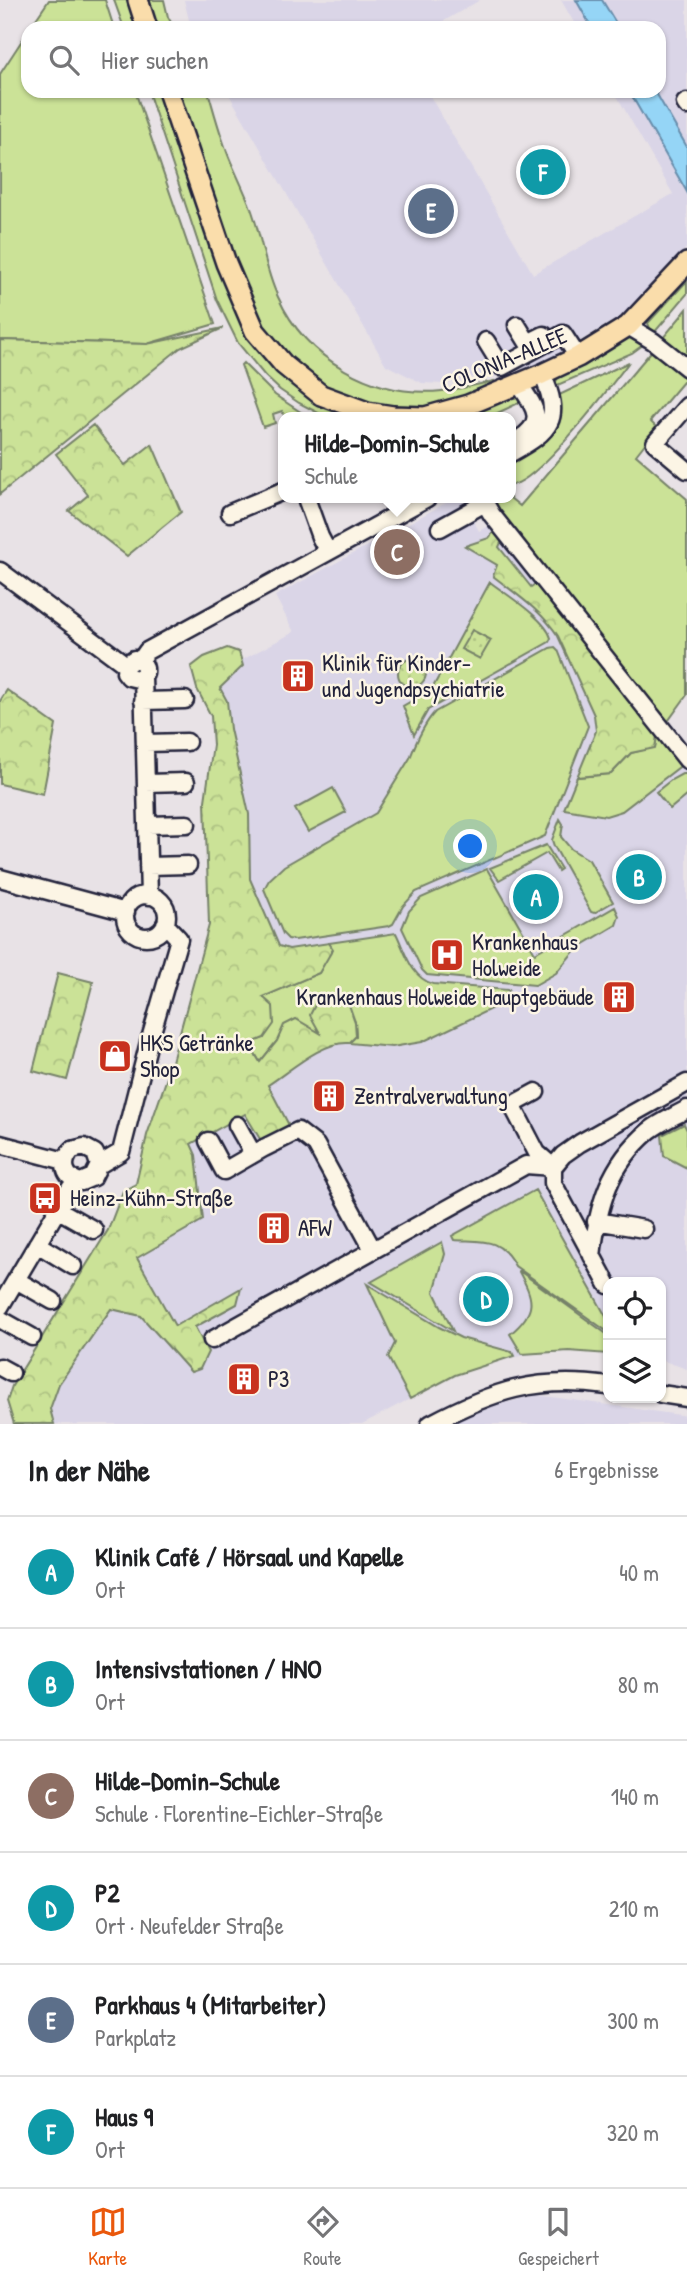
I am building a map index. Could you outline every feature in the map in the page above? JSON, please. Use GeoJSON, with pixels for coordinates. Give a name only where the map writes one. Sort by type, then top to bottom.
{"type":"FeatureCollection","features":[{"type":"Feature","properties":{"kind":"main road"},"geometry":{"type":"LineString","coordinates":[[138,0],[145,21]]}},
{"type":"Feature","properties":{"kind":"main road","name":"COLONIA-ALLEE"},"geometry":{"type":"LineString","coordinates":[[170,98],[242,303],[255,331],[268,349],[301,381],[321,395],[367,412]]}},
{"type":"Feature","properties":{"kind":"main road","name":"COLONIA-ALLEE"},"geometry":{"type":"LineString","coordinates":[[443,412],[468,405],[578,357],[628,326],[687,263]]}},
{"type":"Feature","properties":{"kind":"street"},"geometry":{"type":"LineString","coordinates":[[517,325],[528,343],[558,328],[578,357]]}},
{"type":"Feature","properties":{"kind":"street"},"geometry":{"type":"LineString","coordinates":[[628,326],[653,341],[687,368]]}},
{"type":"Feature","properties":{"kind":"street"},"geometry":{"type":"LineString","coordinates":[[486,341],[502,367],[563,334]]}},
{"type":"Feature","properties":{"kind":"street"},"geometry":{"type":"LineString","coordinates":[[516,450],[535,440],[550,425],[550,393],[542,374]]}},
{"type":"Feature","properties":{"kind":"street"},"geometry":{"type":"LineString","coordinates":[[516,442],[534,426],[537,417],[534,407],[519,384]]}},
{"type":"Feature","properties":{"kind":"street"},"geometry":{"type":"LineString","coordinates":[[684,416],[655,443],[687,470]]}},
{"type":"Feature","properties":{"kind":"street"},"geometry":{"type":"LineString","coordinates":[[230,513],[278,493]]}},
{"type":"Feature","properties":{"kind":"street"},"geometry":{"type":"LineString","coordinates":[[308,503],[328,552]]}},
{"type":"Feature","properties":{"kind":"street"},"geometry":{"type":"LineString","coordinates":[[136,667],[147,651],[418,503]]}},
{"type":"Feature","properties":{"kind":"street"},"geometry":{"type":"LineString","coordinates":[[440,528],[485,503],[687,760]]}},
{"type":"Feature","properties":{"kind":"street"},"geometry":{"type":"LineString","coordinates":[[0,571],[136,667],[144,701],[149,896]]}},
{"type":"Feature","properties":{"kind":"street"},"geometry":{"type":"LineString","coordinates":[[144,701],[185,700]]}},
{"type":"Feature","properties":{"kind":"street"},"geometry":{"type":"LineString","coordinates":[[145,743],[187,742]]}},
{"type":"Feature","properties":{"kind":"street"},"geometry":{"type":"LineString","coordinates":[[146,783],[186,782]]}},
{"type":"Feature","properties":{"kind":"street"},"geometry":{"type":"LineString","coordinates":[[147,825],[187,824]]}},
{"type":"Feature","properties":{"kind":"street"},"geometry":{"type":"LineString","coordinates":[[148,866],[188,865]]}},
{"type":"Feature","properties":{"kind":"street"},"geometry":{"type":"LineString","coordinates":[[0,878],[126,912]]}},
{"type":"Feature","properties":{"kind":"street"},"geometry":{"type":"LineString","coordinates":[[149,896],[164,906],[165,924],[157,934],[143,937],[131,930],[125,918],[128,906],[137,898],[149,896]]}},
{"type":"Feature","properties":{"kind":"street"},"geometry":{"type":"LineString","coordinates":[[99,1166],[95,1153],[84,1147],[72,1150],[65,1161],[66,1172],[81,1182],[93,1177],[99,1166],[121,1152],[178,939],[165,924]]}},
{"type":"Feature","properties":{"kind":"street"},"geometry":{"type":"LineString","coordinates":[[604,1277],[553,1183],[553,1167],[563,1155],[580,1143],[687,1083]]}},
{"type":"Feature","properties":{"kind":"street"},"geometry":{"type":"LineString","coordinates":[[536,1092],[512,1105],[537,1153],[553,1167]]}},
{"type":"Feature","properties":{"kind":"street"},"geometry":{"type":"LineString","coordinates":[[593,1256],[596,1221],[610,1179],[627,1153],[651,1129],[687,1109]]}},
{"type":"Feature","properties":{"kind":"street"},"geometry":{"type":"LineString","coordinates":[[237,1125],[253,1154]]}},
{"type":"Feature","properties":{"kind":"street"},"geometry":{"type":"LineString","coordinates":[[208,1140],[224,1171],[298,1131],[316,1145],[373,1250]]}},
{"type":"Feature","properties":{"kind":"street"},"geometry":{"type":"LineString","coordinates":[[0,1144],[65,1161]]}},
{"type":"Feature","properties":{"kind":"street"},"geometry":{"type":"LineString","coordinates":[[212,1340],[526,1165],[553,1167]]}},
{"type":"Feature","properties":{"kind":"street"},"geometry":{"type":"LineString","coordinates":[[0,1307],[75,1180]]}},
{"type":"Feature","properties":{"kind":"street"},"geometry":{"type":"LineString","coordinates":[[57,1209],[94,1230]]}},
{"type":"Feature","properties":{"kind":"street"},"geometry":{"type":"LineString","coordinates":[[596,1221],[644,1229]]}},
{"type":"Feature","properties":{"kind":"street"},"geometry":{"type":"LineString","coordinates":[[37,1244],[74,1266]]}},
{"type":"Feature","properties":{"kind":"street"},"geometry":{"type":"LineString","coordinates":[[16,1280],[53,1301]]}},
{"type":"Feature","properties":{"kind":"street"},"geometry":{"type":"LineString","coordinates":[[0,1319],[32,1337]]}},
{"type":"Feature","properties":{"kind":"street"},"geometry":{"type":"LineString","coordinates":[[430,1424],[467,1404],[509,1389],[552,1383],[603,1386]]}},
{"type":"Feature","properties":{"kind":"street"},"geometry":{"type":"LineString","coordinates":[[666,1395],[687,1398]]}},
{"type":"Feature","properties":{"kind":"shaded area"},"geometry":{"type":"Polygon","coordinates":[[[184,0],[480,0],[444,21],[189,21],[184,0]]]}},
{"type":"Feature","properties":{"kind":"shaded area"},"geometry":{"type":"Polygon","coordinates":[[[561,0],[576,0],[588,21],[573,21],[561,0]]]}},
{"type":"Feature","properties":{"kind":"shaded area"},"geometry":{"type":"Polygon","coordinates":[[[602,0],[687,0],[687,147],[659,98],[666,98],[666,21],[615,21],[602,0]]]}},
{"type":"Feature","properties":{"kind":"shaded area"},"geometry":{"type":"Polygon","coordinates":[[[231,98],[431,98],[533,274],[673,194],[618,98],[633,98],[687,192],[687,247],[654,286],[625,314],[556,355],[532,366],[488,378],[485,374],[444,384],[422,383],[386,365],[231,98]]]}},
{"type":"Feature","properties":{"kind":"shaded area","name":"Krankenhaus Holweide"},"geometry":{"type":"Polygon","coordinates":[[[446,503],[464,503],[479,531],[495,522],[687,764],[687,1369],[666,1362],[666,1277],[603,1277],[603,1354],[545,1352],[499,1360],[455,1375],[362,1424],[19,1424],[164,1135],[214,904],[215,744],[207,676],[294,632],[275,596],[446,503]]]}},
{"type":"Feature","properties":{"kind":"shaded area"},"geometry":{"type":"Polygon","coordinates":[[[537,1395],[687,1416],[687,1424],[453,1424],[471,1414],[537,1395]]]}},
{"type":"Feature","properties":{"kind":"green space"},"geometry":{"type":"Polygon","coordinates":[[[49,0],[105,0],[112,21],[35,21],[49,0]]]}},
{"type":"Feature","properties":{"kind":"green space"},"geometry":{"type":"Polygon","coordinates":[[[114,0],[127,0],[134,21],[122,21],[114,0]]]}},
{"type":"Feature","properties":{"kind":"green space"},"geometry":{"type":"Polygon","coordinates":[[[145,0],[164,0],[170,21],[152,21],[145,0]]]}},
{"type":"Feature","properties":{"kind":"green space"},"geometry":{"type":"Polygon","coordinates":[[[21,42],[21,98],[137,98],[215,324],[147,344],[0,340],[0,74],[21,42]]]}},
{"type":"Feature","properties":{"kind":"green space"},"geometry":{"type":"Polygon","coordinates":[[[150,98],[161,98],[230,299],[251,340],[278,373],[294,386],[342,412],[316,412],[280,390],[238,343],[217,300],[150,98]]]}},
{"type":"Feature","properties":{"kind":"green space"},"geometry":{"type":"Polygon","coordinates":[[[177,98],[210,98],[224,145],[252,211],[278,297],[290,319],[324,356],[367,381],[391,388],[416,392],[442,391],[494,381],[496,385],[431,406],[402,408],[350,398],[298,368],[256,318],[177,98]]]}},
{"type":"Feature","properties":{"kind":"green space"},"geometry":{"type":"Polygon","coordinates":[[[687,281],[687,294],[654,333],[651,331],[648,323],[687,281]]]}},
{"type":"Feature","properties":{"kind":"green space"},"geometry":{"type":"Polygon","coordinates":[[[687,309],[687,360],[662,339],[687,309]]]}},
{"type":"Feature","properties":{"kind":"green space"},"geometry":{"type":"Polygon","coordinates":[[[223,328],[180,348],[0,494],[0,340],[147,344],[223,328]]]}},
{"type":"Feature","properties":{"kind":"green space"},"geometry":{"type":"Polygon","coordinates":[[[633,335],[647,342],[632,353],[553,387],[560,374],[633,335]]]}},
{"type":"Feature","properties":{"kind":"green space"},"geometry":{"type":"Polygon","coordinates":[[[655,347],[687,375],[687,384],[683,382],[650,421],[657,428],[636,455],[687,499],[687,695],[666,724],[489,503],[516,503],[520,506],[655,347]]]}},
{"type":"Feature","properties":{"kind":"green space"},"geometry":{"type":"Polygon","coordinates":[[[629,362],[555,452],[516,483],[516,455],[536,445],[555,397],[629,362]]]}},
{"type":"Feature","properties":{"kind":"green space"},"geometry":{"type":"Polygon","coordinates":[[[243,363],[275,395],[300,412],[282,411],[273,414],[275,423],[263,427],[241,365],[243,363]]]}},
{"type":"Feature","properties":{"kind":"green space"},"geometry":{"type":"Polygon","coordinates":[[[508,397],[523,401],[500,412],[470,412],[508,397]]]}},
{"type":"Feature","properties":{"kind":"green space"},"geometry":{"type":"Polygon","coordinates":[[[93,425],[125,465],[152,444],[181,512],[127,556],[69,511],[88,495],[56,454],[93,425]]]}},
{"type":"Feature","properties":{"kind":"green space"},"geometry":{"type":"Polygon","coordinates":[[[496,529],[503,538],[499,547],[531,587],[538,582],[658,730],[655,748],[631,753],[611,774],[577,777],[596,731],[594,715],[558,636],[536,611],[493,576],[497,565],[465,546],[489,538],[496,529]]]}},
{"type":"Feature","properties":{"kind":"green space"},"geometry":{"type":"Polygon","coordinates":[[[490,582],[534,615],[551,638],[549,642],[428,710],[414,735],[403,706],[432,689],[490,582]]]}},
{"type":"Feature","properties":{"kind":"green space"},"geometry":{"type":"Polygon","coordinates":[[[472,630],[491,640],[480,659],[461,649],[472,630]]]}},
{"type":"Feature","properties":{"kind":"green space"},"geometry":{"type":"Polygon","coordinates":[[[555,647],[588,726],[545,836],[416,892],[389,926],[288,939],[283,934],[264,889],[269,880],[284,866],[376,813],[410,758],[423,728],[435,712],[555,647]]]}},
{"type":"Feature","properties":{"kind":"green space"},"geometry":{"type":"Polygon","coordinates":[[[227,648],[239,652],[243,666],[220,688],[227,701],[230,729],[249,814],[250,879],[279,946],[289,949],[329,943],[333,949],[319,973],[263,997],[273,1006],[274,1024],[264,1038],[249,1044],[260,1062],[277,1041],[284,1025],[296,1019],[320,1033],[310,1015],[316,1003],[328,995],[348,1002],[355,1022],[356,1036],[349,1043],[317,1052],[268,1085],[292,1131],[263,1144],[245,1114],[191,1144],[196,1155],[203,1220],[137,1258],[175,1326],[241,1288],[237,1304],[195,1327],[208,1352],[200,1369],[191,1372],[141,1316],[111,1309],[59,1384],[50,1409],[54,1424],[14,1424],[7,1401],[12,1386],[108,1230],[123,1191],[136,1184],[147,1135],[170,1069],[209,925],[205,801],[213,745],[211,716],[197,689],[191,667],[204,657],[227,648]]]}},
{"type":"Feature","properties":{"kind":"green space"},"geometry":{"type":"Polygon","coordinates":[[[412,659],[422,663],[426,673],[422,683],[412,687],[402,683],[398,673],[402,663],[412,659]]]}},
{"type":"Feature","properties":{"kind":"green space"},"geometry":{"type":"Polygon","coordinates":[[[7,690],[56,725],[43,794],[0,784],[0,701],[7,690]]]}},
{"type":"Feature","properties":{"kind":"green space"},"geometry":{"type":"Polygon","coordinates":[[[658,730],[683,764],[622,811],[606,816],[564,809],[577,777],[611,774],[631,753],[655,747],[658,730]]]}},
{"type":"Feature","properties":{"kind":"green space"},"geometry":{"type":"Polygon","coordinates":[[[682,774],[687,774],[687,795],[670,809],[656,792],[682,774]]]}},
{"type":"Feature","properties":{"kind":"green space"},"geometry":{"type":"Polygon","coordinates":[[[333,788],[346,812],[308,832],[295,809],[333,788]]]}},
{"type":"Feature","properties":{"kind":"green space"},"geometry":{"type":"Polygon","coordinates":[[[560,819],[563,824],[561,837],[571,849],[589,860],[613,902],[594,913],[554,846],[552,840],[560,819]]]}},
{"type":"Feature","properties":{"kind":"green space"},"geometry":{"type":"Polygon","coordinates":[[[546,845],[561,869],[558,871],[547,853],[499,880],[490,868],[546,845]]]}},
{"type":"Feature","properties":{"kind":"green space"},"geometry":{"type":"Polygon","coordinates":[[[487,869],[535,953],[615,907],[619,916],[616,925],[576,949],[556,973],[535,985],[427,975],[402,928],[409,911],[421,898],[487,869]]]}},
{"type":"Feature","properties":{"kind":"green space"},"geometry":{"type":"Polygon","coordinates":[[[396,933],[414,970],[425,981],[433,984],[509,990],[501,1004],[422,1042],[392,1047],[349,1043],[356,1036],[355,1022],[321,1034],[277,1041],[260,1062],[249,1043],[264,1038],[262,997],[319,973],[332,949],[329,943],[396,933]]]}},
{"type":"Feature","properties":{"kind":"green space"},"geometry":{"type":"Polygon","coordinates":[[[58,973],[93,982],[67,1080],[33,1071],[58,973]]]}},
{"type":"Feature","properties":{"kind":"green space"},"geometry":{"type":"Polygon","coordinates":[[[684,1124],[687,1130],[687,1168],[664,1156],[662,1135],[684,1124]]]}},
{"type":"Feature","properties":{"kind":"green space"},"geometry":{"type":"Polygon","coordinates":[[[535,1190],[603,1311],[603,1328],[515,1266],[497,1246],[482,1241],[454,1240],[452,1236],[535,1190]]]}},
{"type":"Feature","properties":{"kind":"green space"},"geometry":{"type":"Polygon","coordinates":[[[442,1242],[445,1254],[434,1292],[453,1331],[371,1282],[442,1242]]]}},
{"type":"Feature","properties":{"kind":"green space"},"geometry":{"type":"Polygon","coordinates":[[[518,1270],[603,1331],[603,1354],[569,1351],[522,1354],[510,1334],[529,1311],[530,1297],[518,1270]]]}},
{"type":"Feature","properties":{"kind":"green space"},"geometry":{"type":"Polygon","coordinates":[[[367,1284],[461,1338],[512,1352],[514,1356],[455,1375],[410,1399],[388,1357],[395,1343],[367,1284]]]}},
{"type":"Feature","properties":{"kind":"water"},"geometry":{"type":"Polygon","coordinates":[[[576,0],[602,0],[615,21],[588,21],[576,0]]]}},
{"type":"Feature","properties":{"kind":"water"},"geometry":{"type":"Polygon","coordinates":[[[633,98],[659,98],[687,147],[687,192],[633,98]]]}},
{"type":"Feature","properties":{"kind":"place","name":"Haus 9"},"geometry":{"type":"Point","coordinates":[543,172]}},
{"type":"Feature","properties":{"kind":"place","name":"Parkhaus 4 (Mitarbeiter)"},"geometry":{"type":"Point","coordinates":[431,211]}},
{"type":"Feature","properties":{"kind":"place","name":"Hilde-Domin-Schule"},"geometry":{"type":"Point","coordinates":[397,552]}},
{"type":"Feature","properties":{"kind":"place","name":"Klinik für Kinder- und Jugendpsychiatrie"},"geometry":{"type":"Point","coordinates":[298,676]}},
{"type":"Feature","properties":{"kind":"place","name":"Intensivstationen / HNO"},"geometry":{"type":"Point","coordinates":[639,877]}},
{"type":"Feature","properties":{"kind":"place","name":"Klinik Café / Hörsaal und Kapelle"},"geometry":{"type":"Point","coordinates":[536,897]}},
{"type":"Feature","properties":{"kind":"place","name":"Krankenhaus Holweide"},"geometry":{"type":"Point","coordinates":[447,955]}},
{"type":"Feature","properties":{"kind":"place","name":"Krankenhaus Holweide Hauptgebäude"},"geometry":{"type":"Point","coordinates":[619,997]}},
{"type":"Feature","properties":{"kind":"place","name":"HKS Getränke Shop"},"geometry":{"type":"Point","coordinates":[115,1056]}},
{"type":"Feature","properties":{"kind":"place","name":"Zentralverwaltung"},"geometry":{"type":"Point","coordinates":[329,1096]}},
{"type":"Feature","properties":{"kind":"place","name":"Heinz-Kühn-Straße"},"geometry":{"type":"Point","coordinates":[45,1198]}},
{"type":"Feature","properties":{"kind":"place","name":"AFW"},"geometry":{"type":"Point","coordinates":[274,1228]}},
{"type":"Feature","properties":{"kind":"place","name":"P2"},"geometry":{"type":"Point","coordinates":[486,1299]}},
{"type":"Feature","properties":{"kind":"place","name":"P3"},"geometry":{"type":"Point","coordinates":[244,1379]}}]}
